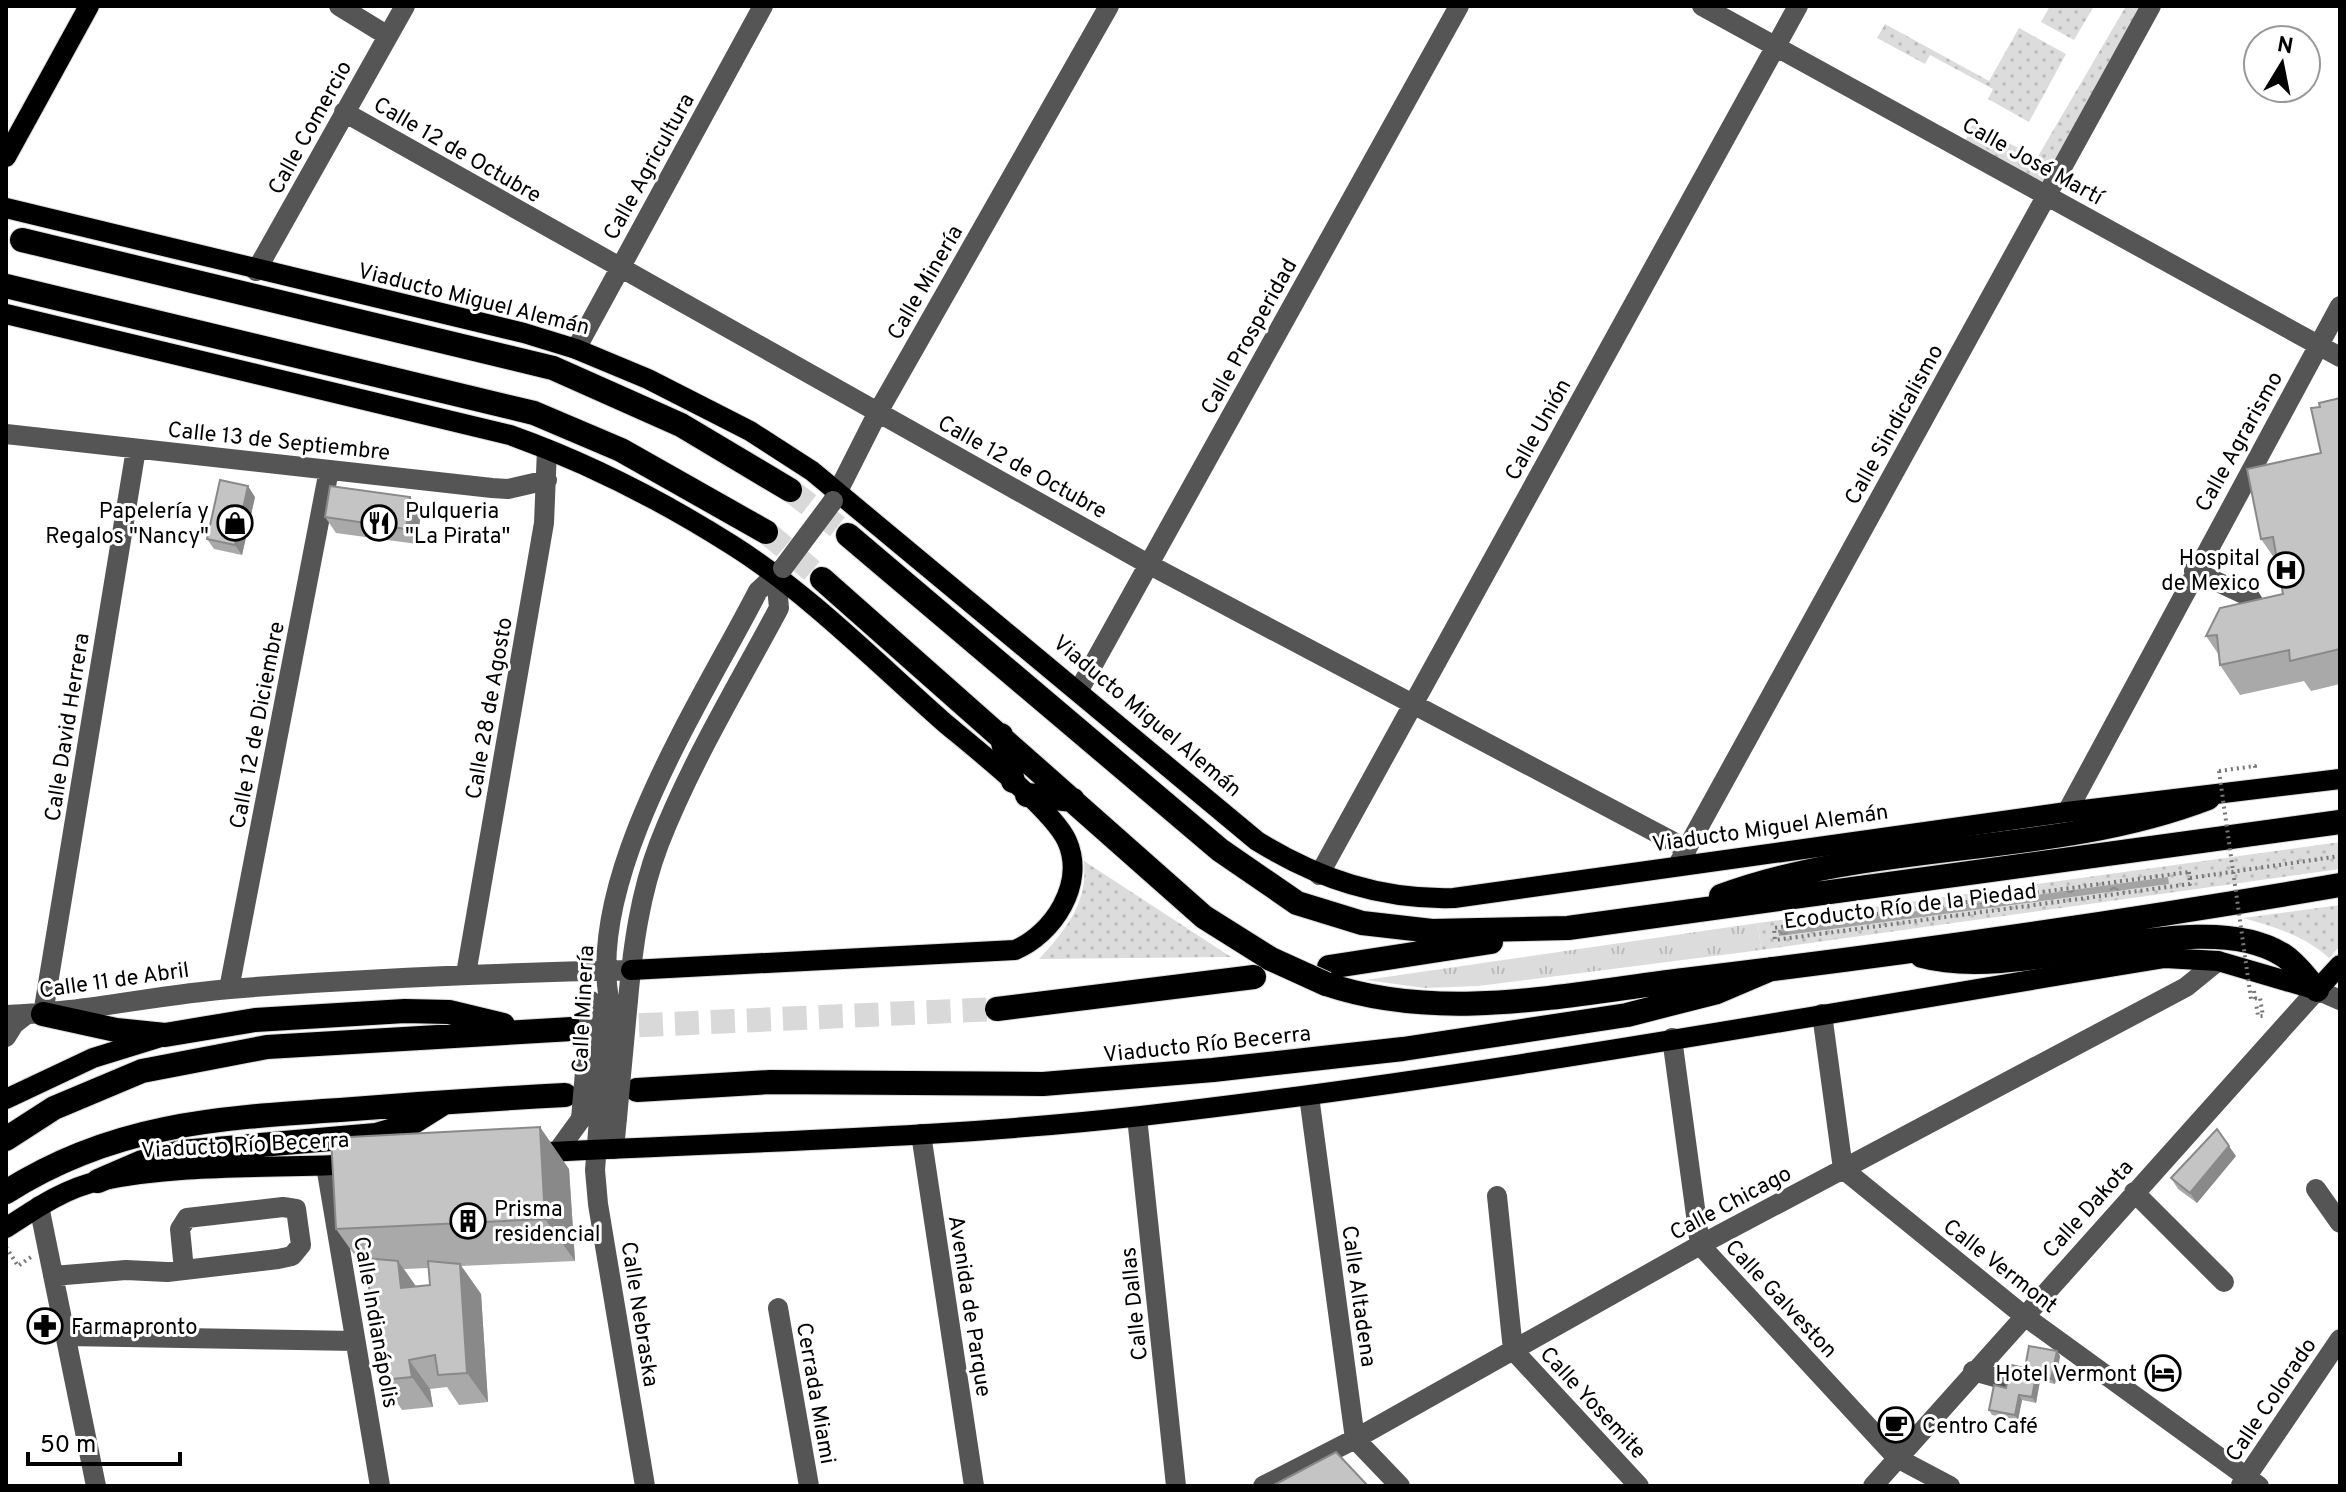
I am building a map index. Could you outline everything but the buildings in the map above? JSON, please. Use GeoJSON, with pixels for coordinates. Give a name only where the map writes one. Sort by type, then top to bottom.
{"type":"FeatureCollection","features":[{"type":"Feature","properties":{"kind":"highway"},"geometry":{"type":"LineString","coordinates":[[22,240],[553,368],[681,425],[790,490]]}},
{"type":"Feature","properties":{"kind":"highway"},"geometry":{"type":"LineString","coordinates":[[6,286],[534,413],[621,450],[766,532]]}},
{"type":"Feature","properties":{"kind":"highway"},"geometry":{"type":"LineString","coordinates":[[848,535],[1220,850],[1297,903],[1328,915],[1395,929],[1568,928]]}},
{"type":"Feature","properties":{"kind":"highway"},"geometry":{"type":"LineString","coordinates":[[822,579],[1204,917],[1271,959],[1328,975],[1381,999],[1443,1004],[1771,969],[2340,885]]}},
{"type":"Feature","properties":{"kind":"highway"},"geometry":{"type":"LineString","coordinates":[[1001,735],[1020,788],[1073,800]]}},
{"type":"Feature","properties":{"kind":"highway"},"geometry":{"type":"LineString","coordinates":[[1690,910],[1750,885],[1790,874],[2121,825],[2208,798]]}},
{"type":"Feature","properties":{"kind":"highway"},"geometry":{"type":"LineString","coordinates":[[1328,975],[1568,928],[2340,822]]}},
{"type":"Feature","properties":{"kind":"highway"},"geometry":{"type":"LineString","coordinates":[[1905,951],[1951,961],[1996,962],[2171,939],[2214,938],[2274,950],[2294,963],[2317,990]]}},
{"type":"Feature","properties":{"kind":"highway","name":"Viaducto Río Becerra"},"geometry":{"type":"LineString","coordinates":[[637,1090],[770,1082],[1043,1084],[1242,1067],[1403,1049],[1627,1015],[1717,992],[1771,969]]}},
{"type":"Feature","properties":{"kind":"highway"},"geometry":{"type":"LineString","coordinates":[[997,1009],[1254,977]]}},
{"type":"Feature","properties":{"kind":"highway"},"geometry":{"type":"LineString","coordinates":[[35,1014],[116,1030],[165,1035],[255,1020],[405,1011],[449,1012],[528,1031]]}},
{"type":"Feature","properties":{"kind":"highway"},"geometry":{"type":"LineString","coordinates":[[6,1139],[54,1108],[142,1071],[267,1047],[572,1029]]}},
{"type":"Feature","properties":{"kind":"highway","name":"Viaducto Río Becerra"},"geometry":{"type":"LineString","coordinates":[[6,1192],[49,1164],[100,1144],[157,1128],[216,1118],[565,1095]]}},
{"type":"Feature","properties":{"kind":"highway"},"geometry":{"type":"LineString","coordinates":[[98,1181],[142,1162],[181,1152],[376,1135],[407,1126],[444,1102]]}},
{"type":"Feature","properties":{"kind":"main road"},"geometry":{"type":"LineString","coordinates":[[6,157],[89,6]]}},
{"type":"Feature","properties":{"kind":"main road","name":"Viaducto Miguel Alemán"},"geometry":{"type":"LineString","coordinates":[[6,208],[256,271],[524,333],[576,349],[648,379],[750,431],[1079,690],[1257,841],[1319,875],[1363,890],[1434,898],[1682,857],[2208,798],[2340,779]]}},
{"type":"Feature","properties":{"kind":"main road"},"geometry":{"type":"LineString","coordinates":[[6,314],[494,431],[547,449],[657,502],[780,572],[1020,788],[1067,840],[1071,864],[1062,908],[1046,931],[1026,946],[1003,952],[631,970]]}},
{"type":"Feature","properties":{"kind":"main road"},"geometry":{"type":"LineString","coordinates":[[515,1154],[921,1134],[1137,1117],[1309,1096],[2165,958],[2218,961],[2317,990]]}},
{"type":"Feature","properties":{"kind":"main road","name":"Calle Dakota"},"geometry":{"type":"LineString","coordinates":[[2317,990],[2339,966]]}},
{"type":"Feature","properties":{"kind":"main road"},"geometry":{"type":"LineString","coordinates":[[6,1099],[93,1058],[165,1035]]}},
{"type":"Feature","properties":{"kind":"main road","name":"Viaducto Río Becerra"},"geometry":{"type":"LineString","coordinates":[[6,1228],[39,1206],[98,1181],[189,1171],[385,1162]]}},
{"type":"Feature","properties":{"kind":"street"},"geometry":{"type":"LineString","coordinates":[[339,6],[388,36]]}},
{"type":"Feature","properties":{"kind":"street","name":"Calle Comercio"},"geometry":{"type":"LineString","coordinates":[[256,271],[405,6]]}},
{"type":"Feature","properties":{"kind":"street","name":"Calle Agricultura"},"geometry":{"type":"LineString","coordinates":[[576,349],[763,6]]}},
{"type":"Feature","properties":{"kind":"street","name":"Calle Minería"},"geometry":{"type":"LineString","coordinates":[[605,1150],[599,1118],[609,1000],[604,971],[619,884],[644,810],[758,591],[780,572],[836,497],[878,412],[1109,6]]}},
{"type":"Feature","properties":{"kind":"street","name":"Calle Prosperidad"},"geometry":{"type":"LineString","coordinates":[[1079,690],[1459,6]]}},
{"type":"Feature","properties":{"kind":"street","name":"Calle José Martí"},"geometry":{"type":"LineString","coordinates":[[1702,6],[2340,357]]}},
{"type":"Feature","properties":{"kind":"street","name":"Calle Unión"},"geometry":{"type":"LineString","coordinates":[[1319,875],[1798,6]]}},
{"type":"Feature","properties":{"kind":"street","name":"Calle Sindicalismo"},"geometry":{"type":"LineString","coordinates":[[1682,857],[2151,6]]}},
{"type":"Feature","properties":{"kind":"street","name":"Calle 12 de Octubre"},"geometry":{"type":"LineString","coordinates":[[344,112],[1148,564],[1682,857]]}},
{"type":"Feature","properties":{"kind":"street","name":"Calle Agrarismo"},"geometry":{"type":"LineString","coordinates":[[2067,812],[2194,571],[2340,306]]}},
{"type":"Feature","properties":{"kind":"street","name":"Calle 13 de Septiembre"},"geometry":{"type":"LineString","coordinates":[[6,434],[508,489],[547,480]]}},
{"type":"Feature","properties":{"kind":"street","name":"Calle David Herrera"},"geometry":{"type":"LineString","coordinates":[[35,1014],[136,449]]}},
{"type":"Feature","properties":{"kind":"street","name":"Calle 28 de Agosto"},"geometry":{"type":"LineString","coordinates":[[466,974],[544,523],[547,449]]}},
{"type":"Feature","properties":{"kind":"street","name":"Calle 12 de Diciembre"},"geometry":{"type":"LineString","coordinates":[[229,989],[329,470]]}},
{"type":"Feature","properties":{"kind":"street"},"geometry":{"type":"LineString","coordinates":[[2194,571],[2250,597],[2269,630]]}},
{"type":"Feature","properties":{"kind":"street","name":"Calle Minería"},"geometry":{"type":"LineString","coordinates":[[609,1000],[631,970],[639,914],[659,845],[688,780],[779,608],[780,572]]}},
{"type":"Feature","properties":{"kind":"street","name":"Calle Chicago"},"geometry":{"type":"LineString","coordinates":[[1263,1486],[1355,1439],[1700,1245],[2186,987],[2218,961]]}},
{"type":"Feature","properties":{"kind":"street"},"geometry":{"type":"LineString","coordinates":[[229,989],[466,974],[631,970]]}},
{"type":"Feature","properties":{"kind":"street"},"geometry":{"type":"LineString","coordinates":[[572,971],[609,1000]]}},
{"type":"Feature","properties":{"kind":"street","name":"Calle 11 de Abril"},"geometry":{"type":"LineString","coordinates":[[6,1015],[229,989]]}},
{"type":"Feature","properties":{"kind":"street"},"geometry":{"type":"LineString","coordinates":[[2317,990],[2340,1000]]}},
{"type":"Feature","properties":{"kind":"street","name":"Calle Dakota"},"geometry":{"type":"LineString","coordinates":[[1873,1486],[2317,990]]}},
{"type":"Feature","properties":{"kind":"street"},"geometry":{"type":"LineString","coordinates":[[6,1037],[14,1024],[35,1014]]}},
{"type":"Feature","properties":{"kind":"street"},"geometry":{"type":"LineString","coordinates":[[1822,1014],[1843,1169]]}},
{"type":"Feature","properties":{"kind":"street","name":"Calle Galveston"},"geometry":{"type":"LineString","coordinates":[[1672,1038],[1700,1245],[1897,1458],[1950,1486]]}},
{"type":"Feature","properties":{"kind":"street","name":"Calle Altadena"},"geometry":{"type":"LineString","coordinates":[[1309,1096],[1355,1439]]}},
{"type":"Feature","properties":{"kind":"street","name":"Calle Dallas"},"geometry":{"type":"LineString","coordinates":[[1137,1117],[1176,1486]]}},
{"type":"Feature","properties":{"kind":"street"},"geometry":{"type":"LineString","coordinates":[[557,1152],[599,1118]]}},
{"type":"Feature","properties":{"kind":"street","name":"Avenida de Parque"},"geometry":{"type":"LineString","coordinates":[[921,1134],[974,1486]]}},
{"type":"Feature","properties":{"kind":"street","name":"Calle Nebraska"},"geometry":{"type":"LineString","coordinates":[[605,1150],[598,1204],[645,1486]]}},
{"type":"Feature","properties":{"kind":"street","name":"Calle Indianápolis"},"geometry":{"type":"LineString","coordinates":[[326,1166],[380,1486]]}},
{"type":"Feature","properties":{"kind":"street","name":"Calle Vermont"},"geometry":{"type":"LineString","coordinates":[[1843,1169],[2023,1315],[2066,1355],[2249,1483]]}},
{"type":"Feature","properties":{"kind":"street"},"geometry":{"type":"LineString","coordinates":[[2316,1189],[2340,1223]]}},
{"type":"Feature","properties":{"kind":"street"},"geometry":{"type":"LineString","coordinates":[[2134,1192],[2224,1282]]}},
{"type":"Feature","properties":{"kind":"street"},"geometry":{"type":"LineString","coordinates":[[1497,1196],[1513,1350]]}},
{"type":"Feature","properties":{"kind":"street"},"geometry":{"type":"LineString","coordinates":[[39,1206],[96,1486]]}},
{"type":"Feature","properties":{"kind":"street"},"geometry":{"type":"LineString","coordinates":[[53,1276],[184,1270],[292,1256],[301,1245],[296,1209],[283,1207],[187,1218],[180,1229],[184,1270]]}},
{"type":"Feature","properties":{"kind":"street","name":"Cerrada Miami"},"geometry":{"type":"LineString","coordinates":[[778,1308],[809,1486]]}},
{"type":"Feature","properties":{"kind":"street"},"geometry":{"type":"LineString","coordinates":[[66,1336],[355,1341]]}},
{"type":"Feature","properties":{"kind":"street","name":"Calle Colorado"},"geometry":{"type":"LineString","coordinates":[[2249,1483],[2340,1339]]}},
{"type":"Feature","properties":{"kind":"street","name":"Calle Yosemite"},"geometry":{"type":"LineString","coordinates":[[1513,1350],[1639,1486]]}},
{"type":"Feature","properties":{"kind":"street"},"geometry":{"type":"LineString","coordinates":[[1973,1371],[2012,1382]]}},
{"type":"Feature","properties":{"kind":"street"},"geometry":{"type":"LineString","coordinates":[[1355,1439],[1400,1486]]}},
{"type":"Feature","properties":{"kind":"path"},"geometry":{"type":"LineString","coordinates":[[2255,766],[2219,771],[2251,999],[2260,998],[2263,1016],[2258,1016],[2256,1003]]}},
{"type":"Feature","properties":{"kind":"path","name":"Ecoducto Río de la Piedad"},"geometry":{"type":"LineString","coordinates":[[2190,878],[2340,856]]}},
{"type":"Feature","properties":{"kind":"path","name":"Ecoducto Río de la Piedad"},"geometry":{"type":"LineString","coordinates":[[2189,872],[2190,878],[2190,884],[1775,940],[1774,928],[2189,872]]}},
{"type":"Feature","properties":{"kind":"path"},"geometry":{"type":"LineString","coordinates":[[6,1247],[18,1266]]}},
{"type":"Feature","properties":{"kind":"green space"},"geometry":{"type":"Polygon","coordinates":[[[2050,6],[2094,6],[2074,40],[2041,22],[2050,6]]]}},
{"type":"Feature","properties":{"kind":"green space"},"geometry":{"type":"Polygon","coordinates":[[[2126,6],[2147,6],[2044,190],[1963,145],[1973,124],[2037,158],[2126,6]]]}},
{"type":"Feature","properties":{"kind":"green space"},"geometry":{"type":"Polygon","coordinates":[[[1885,24],[1989,81],[2019,28],[2066,54],[2029,122],[1988,99],[1993,89],[1930,55],[1925,64],[1877,38],[1885,24]]]}},
{"type":"Feature","properties":{"kind":"green space"},"geometry":{"type":"Polygon","coordinates":[[[2340,842],[2340,869],[1761,950],[1758,923],[2340,842]]]}},
{"type":"Feature","properties":{"kind":"green space"},"geometry":{"type":"Polygon","coordinates":[[[1084,861],[1231,957],[1039,959],[1066,926],[1079,903],[1084,861]]]}},
{"type":"Feature","properties":{"kind":"green space"},"geometry":{"type":"Polygon","coordinates":[[[2340,905],[2340,946],[2329,958],[2299,938],[2243,918],[2340,905]]]}},
{"type":"Feature","properties":{"kind":"green space"},"geometry":{"type":"Polygon","coordinates":[[[1758,923],[1761,950],[1478,986],[1425,988],[1365,980],[1758,923]]]}},
{"type":"Feature","properties":{"kind":"water"},"geometry":{"type":"Polygon","coordinates":[[[2168,877],[2169,884],[1779,936],[1778,930],[2168,877]]]}},
{"type":"Feature","properties":{"kind":"tunnel"},"geometry":{"type":"LineString","coordinates":[[790,490],[848,535]]}},
{"type":"Feature","properties":{"kind":"tunnel"},"geometry":{"type":"LineString","coordinates":[[766,532],[822,579]]}},
{"type":"Feature","properties":{"kind":"tunnel"},"geometry":{"type":"LineString","coordinates":[[603,1027],[997,1009]]}},
{"type":"Feature","properties":{"kind":"place","name":"Papelería y Regalos \"Nancy\""},"geometry":{"type":"Point","coordinates":[235,523]}},
{"type":"Feature","properties":{"kind":"place","name":"Pulqueria \"La Pirata\""},"geometry":{"type":"Point","coordinates":[379,523]}},
{"type":"Feature","properties":{"kind":"place","name":"Hospital de Mexico"},"geometry":{"type":"Point","coordinates":[2286,570]}},
{"type":"Feature","properties":{"kind":"place","name":"Prisma residencial"},"geometry":{"type":"Point","coordinates":[468,1221]}},
{"type":"Feature","properties":{"kind":"place","name":"Farmapronto"},"geometry":{"type":"Point","coordinates":[45,1326]}},
{"type":"Feature","properties":{"kind":"place","name":"Hotel Vermont"},"geometry":{"type":"Point","coordinates":[2163,1373]}},
{"type":"Feature","properties":{"kind":"place","name":"Centro Café"},"geometry":{"type":"Point","coordinates":[1896,1425]}}]}
